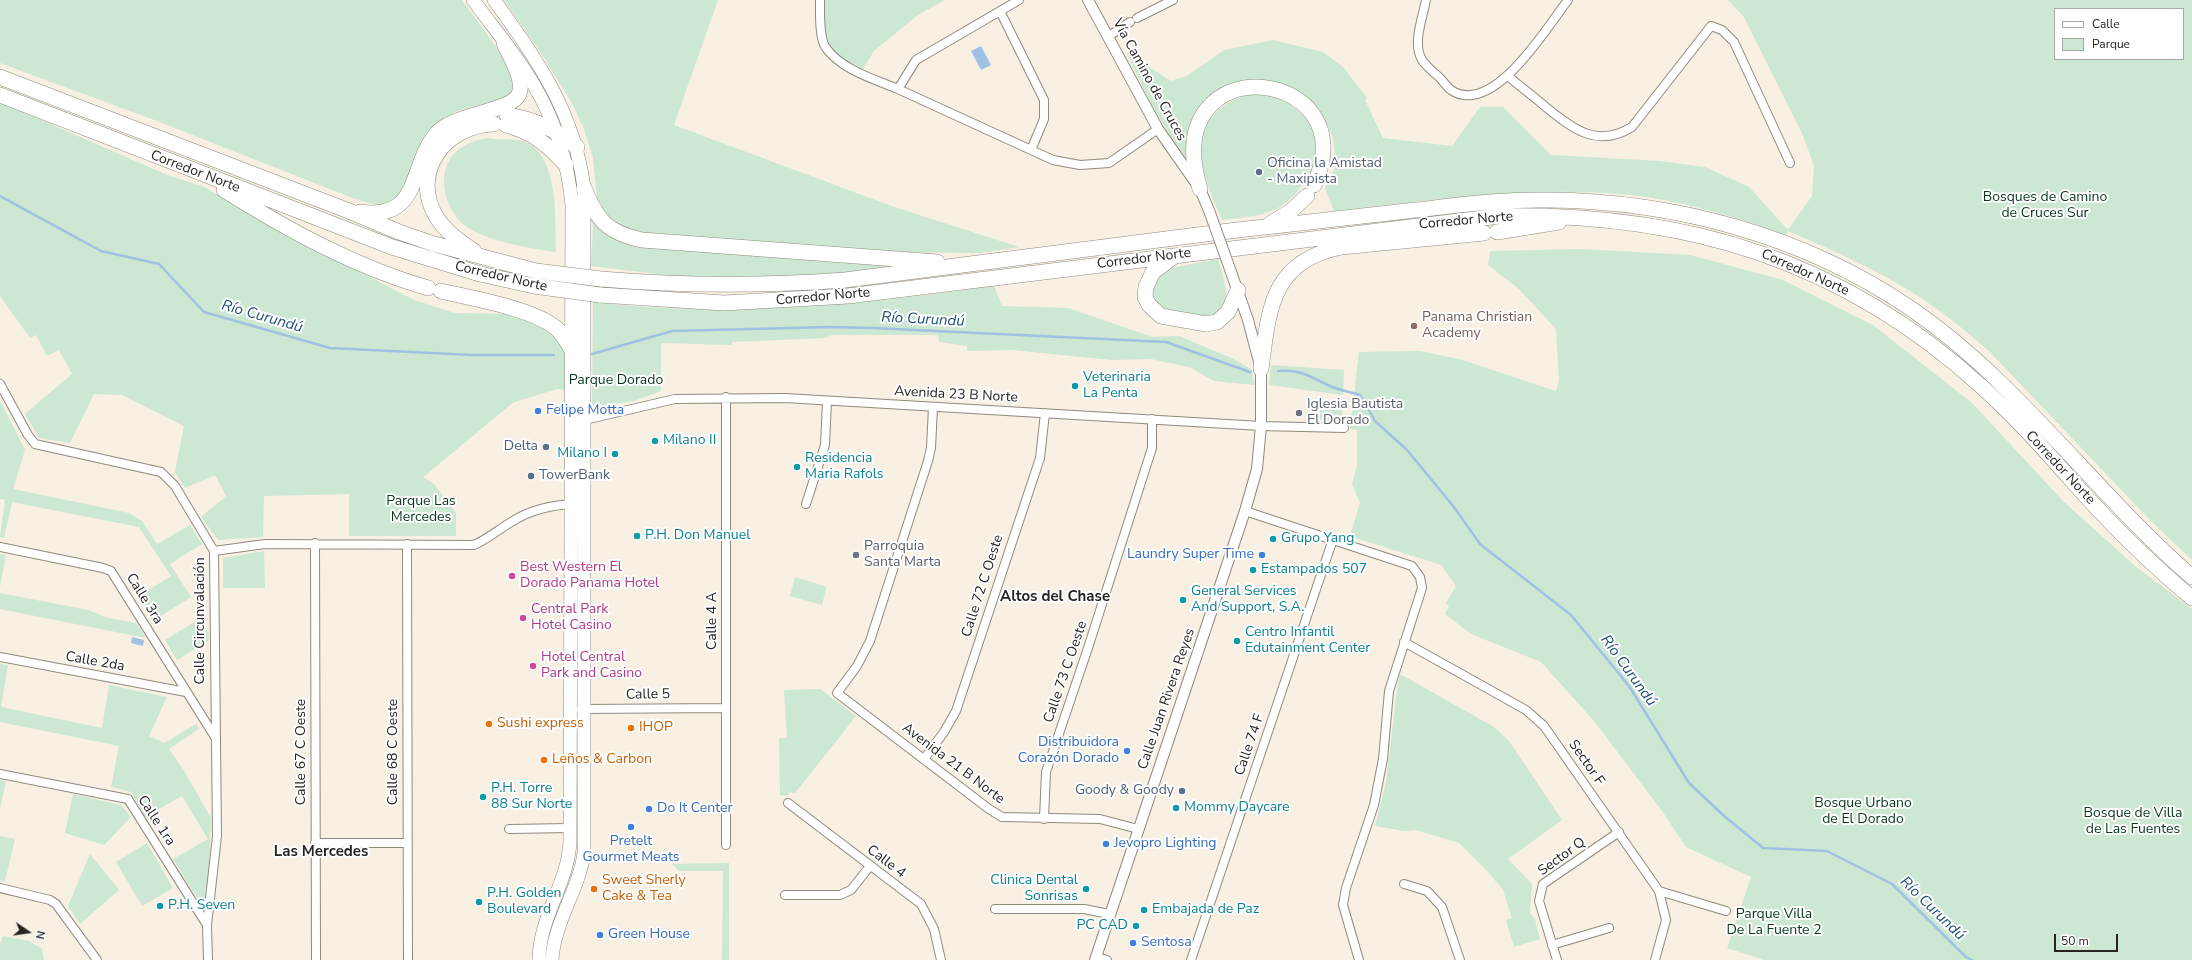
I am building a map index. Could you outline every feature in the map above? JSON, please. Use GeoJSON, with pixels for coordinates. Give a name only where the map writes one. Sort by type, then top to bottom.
{"type":"FeatureCollection","features":[{"type":"Feature","properties":{"kind":"highway"},"geometry":{"type":"LineString","coordinates":[[349,211],[378,213],[390,210],[401,203],[410,192],[429,145],[439,132],[461,118],[504,106],[517,98],[520,89],[520,79],[504,43]]}},
{"type":"Feature","properties":{"kind":"highway","name":"Corredor Norte"},"geometry":{"type":"LineString","coordinates":[[0,77],[406,234],[485,258],[536,271],[667,285],[785,284],[845,280],[1264,227],[1479,204],[1547,200],[1601,202],[1655,209],[1752,231],[1797,247],[1852,272],[1908,307],[1993,375],[2158,547],[2192,578]]}},
{"type":"Feature","properties":{"kind":"highway"},"geometry":{"type":"LineString","coordinates":[[1200,189],[1194,167],[1193,156],[1194,139],[1197,127],[1204,113],[1216,100],[1230,92],[1246,87],[1261,86],[1287,92],[1299,100],[1318,123],[1324,148],[1320,168],[1310,190],[1291,211],[1264,227]]}},
{"type":"Feature","properties":{"kind":"highway","name":"Corredor Norte"},"geometry":{"type":"LineString","coordinates":[[0,95],[192,171],[392,247],[480,274],[534,286],[600,296],[724,303],[786,301],[848,296],[1500,216],[1582,217],[1648,225],[1747,248],[1791,263],[1843,288],[1899,321],[1983,387],[2148,559],[2192,598]]}},
{"type":"Feature","properties":{"kind":"highway"},"geometry":{"type":"LineString","coordinates":[[461,118],[532,120],[556,130],[577,147]]}},
{"type":"Feature","properties":{"kind":"highway"},"geometry":{"type":"LineString","coordinates":[[485,258],[455,237],[442,225],[431,203],[428,180],[434,158],[447,141],[472,127],[500,120],[537,137],[566,165]]}},
{"type":"Feature","properties":{"kind":"highway"},"geometry":{"type":"LineString","coordinates":[[192,171],[297,232],[357,263],[391,277],[525,313],[544,321],[556,328],[572,351]]}},
{"type":"Feature","properties":{"kind":"highway"},"geometry":{"type":"LineString","coordinates":[[584,188],[597,216],[606,226],[618,233],[642,240],[972,264]]}},
{"type":"Feature","properties":{"kind":"highway"},"geometry":{"type":"LineString","coordinates":[[1261,369],[1270,307],[1285,278],[1297,264],[1321,252],[1341,247],[1544,225],[1582,217]]}},
{"type":"Feature","properties":{"kind":"highway"},"geometry":{"type":"LineString","coordinates":[[1174,256],[1154,272],[1146,287],[1145,297],[1149,305],[1161,316],[1206,324],[1217,322],[1228,312],[1238,290]]}},
{"type":"Feature","properties":{"kind":"main road"},"geometry":{"type":"LineString","coordinates":[[473,0],[535,86],[556,130],[566,165],[572,205],[578,310]]}},
{"type":"Feature","properties":{"kind":"main road"},"geometry":{"type":"LineString","coordinates":[[494,0],[534,55],[561,104],[577,147],[584,188],[578,310],[585,420],[583,709],[584,853],[581,866],[556,932],[553,944],[552,960]]}},
{"type":"Feature","properties":{"kind":"main road"},"geometry":{"type":"LineString","coordinates":[[539,960],[542,933],[569,859],[570,422],[572,351],[578,324]]}},
{"type":"Feature","properties":{"kind":"street"},"geometry":{"type":"LineString","coordinates":[[820,0],[820,22],[825,48],[842,63],[862,75],[898,89],[1054,160],[1080,165],[1109,163],[1158,129]]}},
{"type":"Feature","properties":{"kind":"street"},"geometry":{"type":"LineString","coordinates":[[898,89],[916,60],[1019,0]]}},
{"type":"Feature","properties":{"kind":"street","name":"Vía Camino de Cruces"},"geometry":{"type":"LineString","coordinates":[[1088,0],[1109,36],[1158,129],[1200,189],[1210,213]]}},
{"type":"Feature","properties":{"kind":"street"},"geometry":{"type":"LineString","coordinates":[[1109,36],[1134,20],[1173,0]]}},
{"type":"Feature","properties":{"kind":"street"},"geometry":{"type":"LineString","coordinates":[[1426,0],[1417,50],[1422,60],[1452,90],[1462,94],[1485,93],[1508,77],[1568,0]]}},
{"type":"Feature","properties":{"kind":"street"},"geometry":{"type":"LineString","coordinates":[[1000,11],[1044,100],[1044,119],[1030,150]]}},
{"type":"Feature","properties":{"kind":"street"},"geometry":{"type":"LineString","coordinates":[[1508,77],[1571,127],[1584,133],[1600,136],[1620,134],[1632,127],[1711,26],[1722,30],[1734,42],[1790,163]]}},
{"type":"Feature","properties":{"kind":"street","name":"Calle Juan Rivera Reyes"},"geometry":{"type":"LineString","coordinates":[[1096,958],[1109,914],[1245,511],[1257,469],[1261,426],[1261,369],[1238,290],[1210,213]]}},
{"type":"Feature","properties":{"kind":"street","name":"Calle Circunvalación"},"geometry":{"type":"LineString","coordinates":[[0,384],[28,435],[35,444],[161,472],[175,486],[214,551],[217,836],[207,926],[208,960]]}},
{"type":"Feature","properties":{"kind":"street","name":"Avenida 23 B Norte"},"geometry":{"type":"LineString","coordinates":[[570,422],[585,420],[675,399],[726,397],[827,401],[1261,426],[1344,428]]}},
{"type":"Feature","properties":{"kind":"street","name":"Calle 4 A"},"geometry":{"type":"LineString","coordinates":[[726,397],[726,845]]}},
{"type":"Feature","properties":{"kind":"street"},"geometry":{"type":"LineString","coordinates":[[806,504],[825,445],[827,401]]}},
{"type":"Feature","properties":{"kind":"street","name":"Avenida 21 B Norte"},"geometry":{"type":"LineString","coordinates":[[933,407],[931,448],[928,461],[870,641],[858,666],[837,693],[989,809],[1002,817],[1100,819],[1138,829]]}},
{"type":"Feature","properties":{"kind":"street","name":"Calle 72 C Oeste"},"geometry":{"type":"LineString","coordinates":[[924,759],[944,732],[956,711],[1040,458],[1044,413]]}},
{"type":"Feature","properties":{"kind":"street","name":"Calle 73 C Oeste"},"geometry":{"type":"LineString","coordinates":[[1044,819],[1046,772],[1088,648],[1152,448],[1152,419]]}},
{"type":"Feature","properties":{"kind":"street"},"geometry":{"type":"LineString","coordinates":[[214,551],[265,544],[314,543],[474,545],[487,539],[512,521],[532,511],[548,506],[585,504]]}},
{"type":"Feature","properties":{"kind":"street"},"geometry":{"type":"LineString","coordinates":[[1245,511],[1412,566],[1420,577],[1422,588],[1389,691],[1383,759],[1374,805],[1346,888],[1342,905],[1359,960]]}},
{"type":"Feature","properties":{"kind":"street","name":"Calle 74 F"},"geometry":{"type":"LineString","coordinates":[[1191,960],[1333,539]]}},
{"type":"Feature","properties":{"kind":"street","name":"Calle 67 C Oeste"},"geometry":{"type":"LineString","coordinates":[[314,543],[316,960]]}},
{"type":"Feature","properties":{"kind":"street","name":"Calle 68 C Oeste"},"geometry":{"type":"LineString","coordinates":[[407,544],[408,960]]}},
{"type":"Feature","properties":{"kind":"street","name":"Calle 3ra"},"geometry":{"type":"LineString","coordinates":[[0,547],[102,568],[110,571],[215,737]]}},
{"type":"Feature","properties":{"kind":"street","name":"Sector F"},"geometry":{"type":"LineString","coordinates":[[1404,642],[1526,710],[1544,726],[1660,891],[1666,920],[1655,960]]}},
{"type":"Feature","properties":{"kind":"street","name":"Calle 2da"},"geometry":{"type":"LineString","coordinates":[[0,658],[186,692]]}},
{"type":"Feature","properties":{"kind":"street","name":"Calle 5"},"geometry":{"type":"LineString","coordinates":[[569,709],[726,708]]}},
{"type":"Feature","properties":{"kind":"street","name":"Calle 1ra"},"geometry":{"type":"LineString","coordinates":[[0,774],[128,799],[207,926]]}},
{"type":"Feature","properties":{"kind":"street","name":"Calle 4"},"geometry":{"type":"LineString","coordinates":[[788,803],[921,904],[934,929],[941,960]]}},
{"type":"Feature","properties":{"kind":"street"},"geometry":{"type":"LineString","coordinates":[[509,829],[570,828]]}},
{"type":"Feature","properties":{"kind":"street","name":"Sector Q"},"geometry":{"type":"LineString","coordinates":[[1557,960],[1539,901],[1543,884],[1619,832]]}},
{"type":"Feature","properties":{"kind":"street"},"geometry":{"type":"LineString","coordinates":[[315,842],[407,843]]}},
{"type":"Feature","properties":{"kind":"street"},"geometry":{"type":"LineString","coordinates":[[785,895],[840,895],[851,890],[870,866]]}},
{"type":"Feature","properties":{"kind":"street"},"geometry":{"type":"LineString","coordinates":[[1404,884],[1427,891],[1442,906],[1460,960]]}},
{"type":"Feature","properties":{"kind":"street"},"geometry":{"type":"LineString","coordinates":[[0,888],[50,900],[56,904],[97,960]]}},
{"type":"Feature","properties":{"kind":"street"},"geometry":{"type":"LineString","coordinates":[[1660,891],[1726,912]]}},
{"type":"Feature","properties":{"kind":"street"},"geometry":{"type":"LineString","coordinates":[[996,909],[1084,909],[1109,914]]}},
{"type":"Feature","properties":{"kind":"street"},"geometry":{"type":"LineString","coordinates":[[1552,945],[1610,928]]}},
{"type":"Feature","properties":{"kind":"street"},"geometry":{"type":"LineString","coordinates":[[1096,958],[1107,960]]}},
{"type":"Feature","properties":{"kind":"green space"},"geometry":{"type":"Polygon","coordinates":[[[0,0],[462,0],[491,39],[505,61],[514,80],[515,87],[510,97],[454,112],[443,119],[401,193],[385,204],[375,205],[350,197],[157,121],[0,63],[0,0]]]}},
{"type":"Feature","properties":{"kind":"green space"},"geometry":{"type":"Polygon","coordinates":[[[504,0],[718,0],[674,125],[894,207],[1019,247],[980,253],[871,252],[647,236],[616,225],[603,210],[597,198],[593,158],[584,129],[572,103],[543,56],[504,0]]]}},
{"type":"Feature","properties":{"kind":"green space"},"geometry":{"type":"Polygon","coordinates":[[[822,0],[945,0],[918,15],[874,51],[861,72],[833,54],[827,46],[822,29],[822,0]]]}},
{"type":"Feature","properties":{"kind":"green space","name":"Bosques de Camino de Cruces Sur"},"geometry":{"type":"Polygon","coordinates":[[[1728,0],[2192,0],[2192,560],[2149,519],[1988,350],[1927,302],[1887,278],[1854,261],[1788,231],[1786,235],[1705,209],[1642,196],[1585,192],[1513,193],[1478,195],[1334,211],[1325,188],[1336,166],[1333,137],[1321,114],[1305,97],[1282,87],[1258,84],[1205,108],[1191,163],[1163,124],[1147,96],[1126,52],[1171,81],[1187,76],[1224,50],[1273,40],[1323,52],[1343,67],[1367,98],[1365,100],[1383,138],[1452,146],[1480,107],[1503,107],[1551,155],[1660,161],[1705,167],[1749,187],[1788,230],[1812,196],[1814,166],[1802,133],[1744,17],[1728,0]]]}},
{"type":"Feature","properties":{"kind":"green space"},"geometry":{"type":"Polygon","coordinates":[[[1252,93],[1283,98],[1307,118],[1317,142],[1313,169],[1294,196],[1277,209],[1256,216],[1222,220],[1207,181],[1202,162],[1201,145],[1204,129],[1213,115],[1229,103],[1252,93]]]}},
{"type":"Feature","properties":{"kind":"green space","name":"Parque Las Mercedes"},"geometry":{"type":"Polygon","coordinates":[[[0,102],[165,174],[204,187],[264,222],[414,300],[455,313],[509,314],[548,327],[566,349],[565,390],[557,389],[514,402],[423,477],[434,484],[456,513],[456,536],[349,536],[349,494],[264,496],[263,537],[218,540],[201,517],[226,496],[215,475],[185,488],[175,472],[184,426],[122,395],[94,394],[70,443],[39,438],[25,414],[72,374],[59,350],[47,356],[36,335],[30,338],[0,296],[0,102]]]}},
{"type":"Feature","properties":{"kind":"green space"},"geometry":{"type":"Polygon","coordinates":[[[487,138],[518,140],[532,146],[542,156],[548,170],[555,204],[556,252],[510,244],[487,237],[467,227],[454,214],[446,197],[444,188],[444,179],[449,161],[460,148],[487,138]]]}},
{"type":"Feature","properties":{"kind":"green space"},"geometry":{"type":"Polygon","coordinates":[[[588,210],[616,239],[900,266],[817,276],[690,278],[591,266],[593,227],[588,210]]]}},
{"type":"Feature","properties":{"kind":"green space"},"geometry":{"type":"Polygon","coordinates":[[[1580,249],[1690,255],[1783,280],[1873,325],[1972,403],[2064,502],[2135,566],[2192,609],[2192,960],[1764,960],[1727,948],[1751,877],[1686,847],[1662,811],[1594,721],[1541,662],[1471,634],[1445,614],[1449,606],[1446,603],[1456,586],[1441,565],[1350,536],[1360,503],[1352,484],[1357,466],[1357,430],[1350,429],[1359,352],[1420,351],[1463,360],[1556,391],[1559,380],[1556,329],[1519,289],[1488,265],[1490,251],[1580,249]]]}},
{"type":"Feature","properties":{"kind":"green space"},"geometry":{"type":"Polygon","coordinates":[[[1218,259],[1226,291],[1225,304],[1220,311],[1210,318],[1159,308],[1151,295],[1154,280],[1171,268],[1218,259]]]}},
{"type":"Feature","properties":{"kind":"green space","name":"Parque Dorado"},"geometry":{"type":"Polygon","coordinates":[[[994,286],[1002,306],[1068,308],[1153,337],[1179,336],[1234,359],[1252,370],[1254,385],[1214,381],[1189,367],[1151,359],[1112,360],[1012,350],[967,351],[967,346],[939,342],[938,335],[832,335],[825,338],[732,342],[732,345],[661,343],[661,391],[634,401],[592,407],[593,302],[643,307],[744,309],[844,304],[994,286]]]}},
{"type":"Feature","properties":{"kind":"green space"},"geometry":{"type":"Polygon","coordinates":[[[1271,365],[1344,370],[1343,395],[1269,385],[1271,365]]]}},
{"type":"Feature","properties":{"kind":"green space"},"geometry":{"type":"Polygon","coordinates":[[[0,400],[25,450],[13,489],[129,513],[142,521],[157,544],[190,525],[202,544],[170,564],[191,597],[153,621],[139,596],[171,576],[139,527],[12,502],[4,538],[0,537],[5,500],[0,499],[0,400]]]}},
{"type":"Feature","properties":{"kind":"green space"},"geometry":{"type":"Polygon","coordinates":[[[1320,408],[1342,408],[1342,421],[1320,420],[1320,408]]]}},
{"type":"Feature","properties":{"kind":"green space"},"geometry":{"type":"Polygon","coordinates":[[[264,551],[265,588],[223,588],[223,558],[264,551]]]}},
{"type":"Feature","properties":{"kind":"green space"},"geometry":{"type":"Polygon","coordinates":[[[0,554],[6,555],[0,587],[0,554]]]}},
{"type":"Feature","properties":{"kind":"green space"},"geometry":{"type":"Polygon","coordinates":[[[795,577],[824,586],[826,589],[822,605],[790,596],[795,577]]]}},
{"type":"Feature","properties":{"kind":"green space"},"geometry":{"type":"Polygon","coordinates":[[[0,593],[88,610],[108,618],[136,623],[146,638],[0,609],[0,593]]]}},
{"type":"Feature","properties":{"kind":"green space"},"geometry":{"type":"Polygon","coordinates":[[[201,618],[209,634],[208,641],[177,660],[165,640],[201,618]]]}},
{"type":"Feature","properties":{"kind":"green space"},"geometry":{"type":"Polygon","coordinates":[[[0,664],[8,665],[1,707],[102,728],[109,685],[167,697],[149,736],[164,743],[196,724],[199,729],[169,749],[183,769],[211,818],[209,868],[204,902],[201,904],[173,859],[208,839],[182,796],[145,817],[131,792],[111,787],[119,746],[0,722],[0,664]]]}},
{"type":"Feature","properties":{"kind":"green space"},"geometry":{"type":"Polygon","coordinates":[[[1400,674],[1494,727],[1509,741],[1562,820],[1508,859],[1532,884],[1530,913],[1535,919],[1540,939],[1514,947],[1506,920],[1512,918],[1503,890],[1489,873],[1459,843],[1416,830],[1404,831],[1375,826],[1386,782],[1400,674]]]}},
{"type":"Feature","properties":{"kind":"green space"},"geometry":{"type":"Polygon","coordinates":[[[820,689],[856,716],[795,793],[790,792],[787,796],[780,795],[779,738],[787,738],[784,690],[820,689]]]}},
{"type":"Feature","properties":{"kind":"green space"},"geometry":{"type":"Polygon","coordinates":[[[0,780],[6,781],[0,808],[0,780]]]}},
{"type":"Feature","properties":{"kind":"green space"},"geometry":{"type":"Polygon","coordinates":[[[73,794],[121,805],[131,817],[104,845],[65,833],[73,794]]]}},
{"type":"Feature","properties":{"kind":"green space"},"geometry":{"type":"Polygon","coordinates":[[[0,836],[15,839],[5,881],[0,881],[0,836]]]}},
{"type":"Feature","properties":{"kind":"green space"},"geometry":{"type":"Polygon","coordinates":[[[147,843],[173,888],[142,906],[116,862],[147,843]]]}},
{"type":"Feature","properties":{"kind":"green space"},"geometry":{"type":"Polygon","coordinates":[[[90,854],[119,890],[80,924],[68,906],[90,854]]]}},
{"type":"Feature","properties":{"kind":"green space"},"geometry":{"type":"Polygon","coordinates":[[[729,863],[729,960],[722,960],[723,871],[679,871],[672,864],[729,863]]]}},
{"type":"Feature","properties":{"kind":"green space"},"geometry":{"type":"Polygon","coordinates":[[[3,936],[29,941],[42,949],[44,960],[0,960],[0,944],[3,936]]]}},
{"type":"Feature","properties":{"kind":"water"},"geometry":{"type":"Polygon","coordinates":[[[981,46],[991,65],[981,70],[971,51],[981,46]]]}},
{"type":"Feature","properties":{"kind":"water"},"geometry":{"type":"Polygon","coordinates":[[[132,637],[144,640],[143,646],[131,643],[132,637]]]}},
{"type":"Feature","properties":{"kind":"waterway","name":"Río Curundú"},"geometry":{"type":"LineString","coordinates":[[0,196],[101,251],[159,264],[204,312],[330,348],[472,355],[554,355]]}},
{"type":"Feature","properties":{"kind":"waterway","name":"Río Curundú"},"geometry":{"type":"LineString","coordinates":[[592,354],[672,331],[830,327],[873,328],[1166,342],[1250,372]]}},
{"type":"Feature","properties":{"kind":"waterway","name":"Río Curundú"},"geometry":{"type":"LineString","coordinates":[[1278,371],[1300,372],[1333,387],[1360,395],[1375,421],[1407,450],[1454,507],[1480,544],[1571,615],[1629,686],[1689,783],[1723,815],[1763,848],[1827,851],[1892,884],[1966,957],[1972,960]]}},
{"type":"Feature","properties":{"kind":"place","name":"Oficina la Amistad - Maxipista"},"geometry":{"type":"Point","coordinates":[1259,172]}},
{"type":"Feature","properties":{"kind":"place","name":"Panama Christian Academy"},"geometry":{"type":"Point","coordinates":[1414,326]}},
{"type":"Feature","properties":{"kind":"place","name":"Veterinaria La Penta"},"geometry":{"type":"Point","coordinates":[1075,386]}},
{"type":"Feature","properties":{"kind":"place","name":"Felipe Motta"},"geometry":{"type":"Point","coordinates":[538,411]}},
{"type":"Feature","properties":{"kind":"place","name":"Iglesia Bautista El Dorado"},"geometry":{"type":"Point","coordinates":[1299,413]}},
{"type":"Feature","properties":{"kind":"place","name":"Milano II"},"geometry":{"type":"Point","coordinates":[655,441]}},
{"type":"Feature","properties":{"kind":"place","name":"Delta"},"geometry":{"type":"Point","coordinates":[546,447]}},
{"type":"Feature","properties":{"kind":"place","name":"Milano I"},"geometry":{"type":"Point","coordinates":[615,454]}},
{"type":"Feature","properties":{"kind":"place","name":"Residencia Maria Rafols"},"geometry":{"type":"Point","coordinates":[797,467]}},
{"type":"Feature","properties":{"kind":"place","name":"TowerBank"},"geometry":{"type":"Point","coordinates":[531,476]}},
{"type":"Feature","properties":{"kind":"place","name":"P.H. Don Manuel"},"geometry":{"type":"Point","coordinates":[637,536]}},
{"type":"Feature","properties":{"kind":"place","name":"Grupo Yang"},"geometry":{"type":"Point","coordinates":[1273,539]}},
{"type":"Feature","properties":{"kind":"place","name":"Parroquia Santa Marta"},"geometry":{"type":"Point","coordinates":[856,555]}},
{"type":"Feature","properties":{"kind":"place","name":"Laundry Super Time"},"geometry":{"type":"Point","coordinates":[1262,555]}},
{"type":"Feature","properties":{"kind":"place","name":"Estampados 507"},"geometry":{"type":"Point","coordinates":[1253,570]}},
{"type":"Feature","properties":{"kind":"place","name":"Best Western El Dorado Panama Hotel"},"geometry":{"type":"Point","coordinates":[512,576]}},
{"type":"Feature","properties":{"kind":"place","name":"General Services And Support, S.A."},"geometry":{"type":"Point","coordinates":[1183,600]}},
{"type":"Feature","properties":{"kind":"place","name":"Central Park Hotel Casino"},"geometry":{"type":"Point","coordinates":[523,618]}},
{"type":"Feature","properties":{"kind":"place","name":"Centro Infantil Edutainment Center"},"geometry":{"type":"Point","coordinates":[1237,641]}},
{"type":"Feature","properties":{"kind":"place","name":"Hotel Central Park and Casino"},"geometry":{"type":"Point","coordinates":[533,666]}},
{"type":"Feature","properties":{"kind":"place","name":"Sushi express"},"geometry":{"type":"Point","coordinates":[489,724]}},
{"type":"Feature","properties":{"kind":"place","name":"IHOP"},"geometry":{"type":"Point","coordinates":[631,728]}},
{"type":"Feature","properties":{"kind":"place","name":"Distribuidora Corazón Dorado"},"geometry":{"type":"Point","coordinates":[1127,751]}},
{"type":"Feature","properties":{"kind":"place","name":"Leños & Carbon"},"geometry":{"type":"Point","coordinates":[544,760]}},
{"type":"Feature","properties":{"kind":"place","name":"Goody & Goody"},"geometry":{"type":"Point","coordinates":[1182,791]}},
{"type":"Feature","properties":{"kind":"place","name":"P.H. Torre 88 Sur Norte"},"geometry":{"type":"Point","coordinates":[483,797]}},
{"type":"Feature","properties":{"kind":"place","name":"Mommy Daycare"},"geometry":{"type":"Point","coordinates":[1176,808]}},
{"type":"Feature","properties":{"kind":"place","name":"Do It Center"},"geometry":{"type":"Point","coordinates":[649,809]}},
{"type":"Feature","properties":{"kind":"place","name":"Pretelt Gourmet Meats"},"geometry":{"type":"Point","coordinates":[631,827]}},
{"type":"Feature","properties":{"kind":"place","name":"Jevopro Lighting"},"geometry":{"type":"Point","coordinates":[1106,844]}},
{"type":"Feature","properties":{"kind":"place","name":"Sweet Sherly Cake & Tea"},"geometry":{"type":"Point","coordinates":[594,889]}},
{"type":"Feature","properties":{"kind":"place","name":"Clinica Dental Sonrisas"},"geometry":{"type":"Point","coordinates":[1086,889]}},
{"type":"Feature","properties":{"kind":"place","name":"P.H. Golden Boulevard"},"geometry":{"type":"Point","coordinates":[479,902]}},
{"type":"Feature","properties":{"kind":"place","name":"P.H. Seven"},"geometry":{"type":"Point","coordinates":[160,906]}},
{"type":"Feature","properties":{"kind":"place","name":"Embajada de Paz"},"geometry":{"type":"Point","coordinates":[1144,910]}},
{"type":"Feature","properties":{"kind":"place","name":"PC CAD"},"geometry":{"type":"Point","coordinates":[1136,926]}},
{"type":"Feature","properties":{"kind":"place","name":"Green House"},"geometry":{"type":"Point","coordinates":[600,935]}},
{"type":"Feature","properties":{"kind":"place","name":"Sentosa"},"geometry":{"type":"Point","coordinates":[1133,943]}},
{"type":"Feature","properties":{"kind":"district","name":"Altos del Chase"},"geometry":{"type":"Point","coordinates":[1055,597]}},
{"type":"Feature","properties":{"kind":"district","name":"Las Mercedes"},"geometry":{"type":"Point","coordinates":[321,852]}},
{"type":"Feature","properties":{"kind":"park label","name":"Bosque Urbano de El Dorado"},"geometry":{"type":"Point","coordinates":[1863,812]}},
{"type":"Feature","properties":{"kind":"park label","name":"Bosque de Villa de Las Fuentes"},"geometry":{"type":"Point","coordinates":[2133,822]}},
{"type":"Feature","properties":{"kind":"park label","name":"Parque Villa De La Fuente 2"},"geometry":{"type":"Point","coordinates":[1774,924]}}]}
